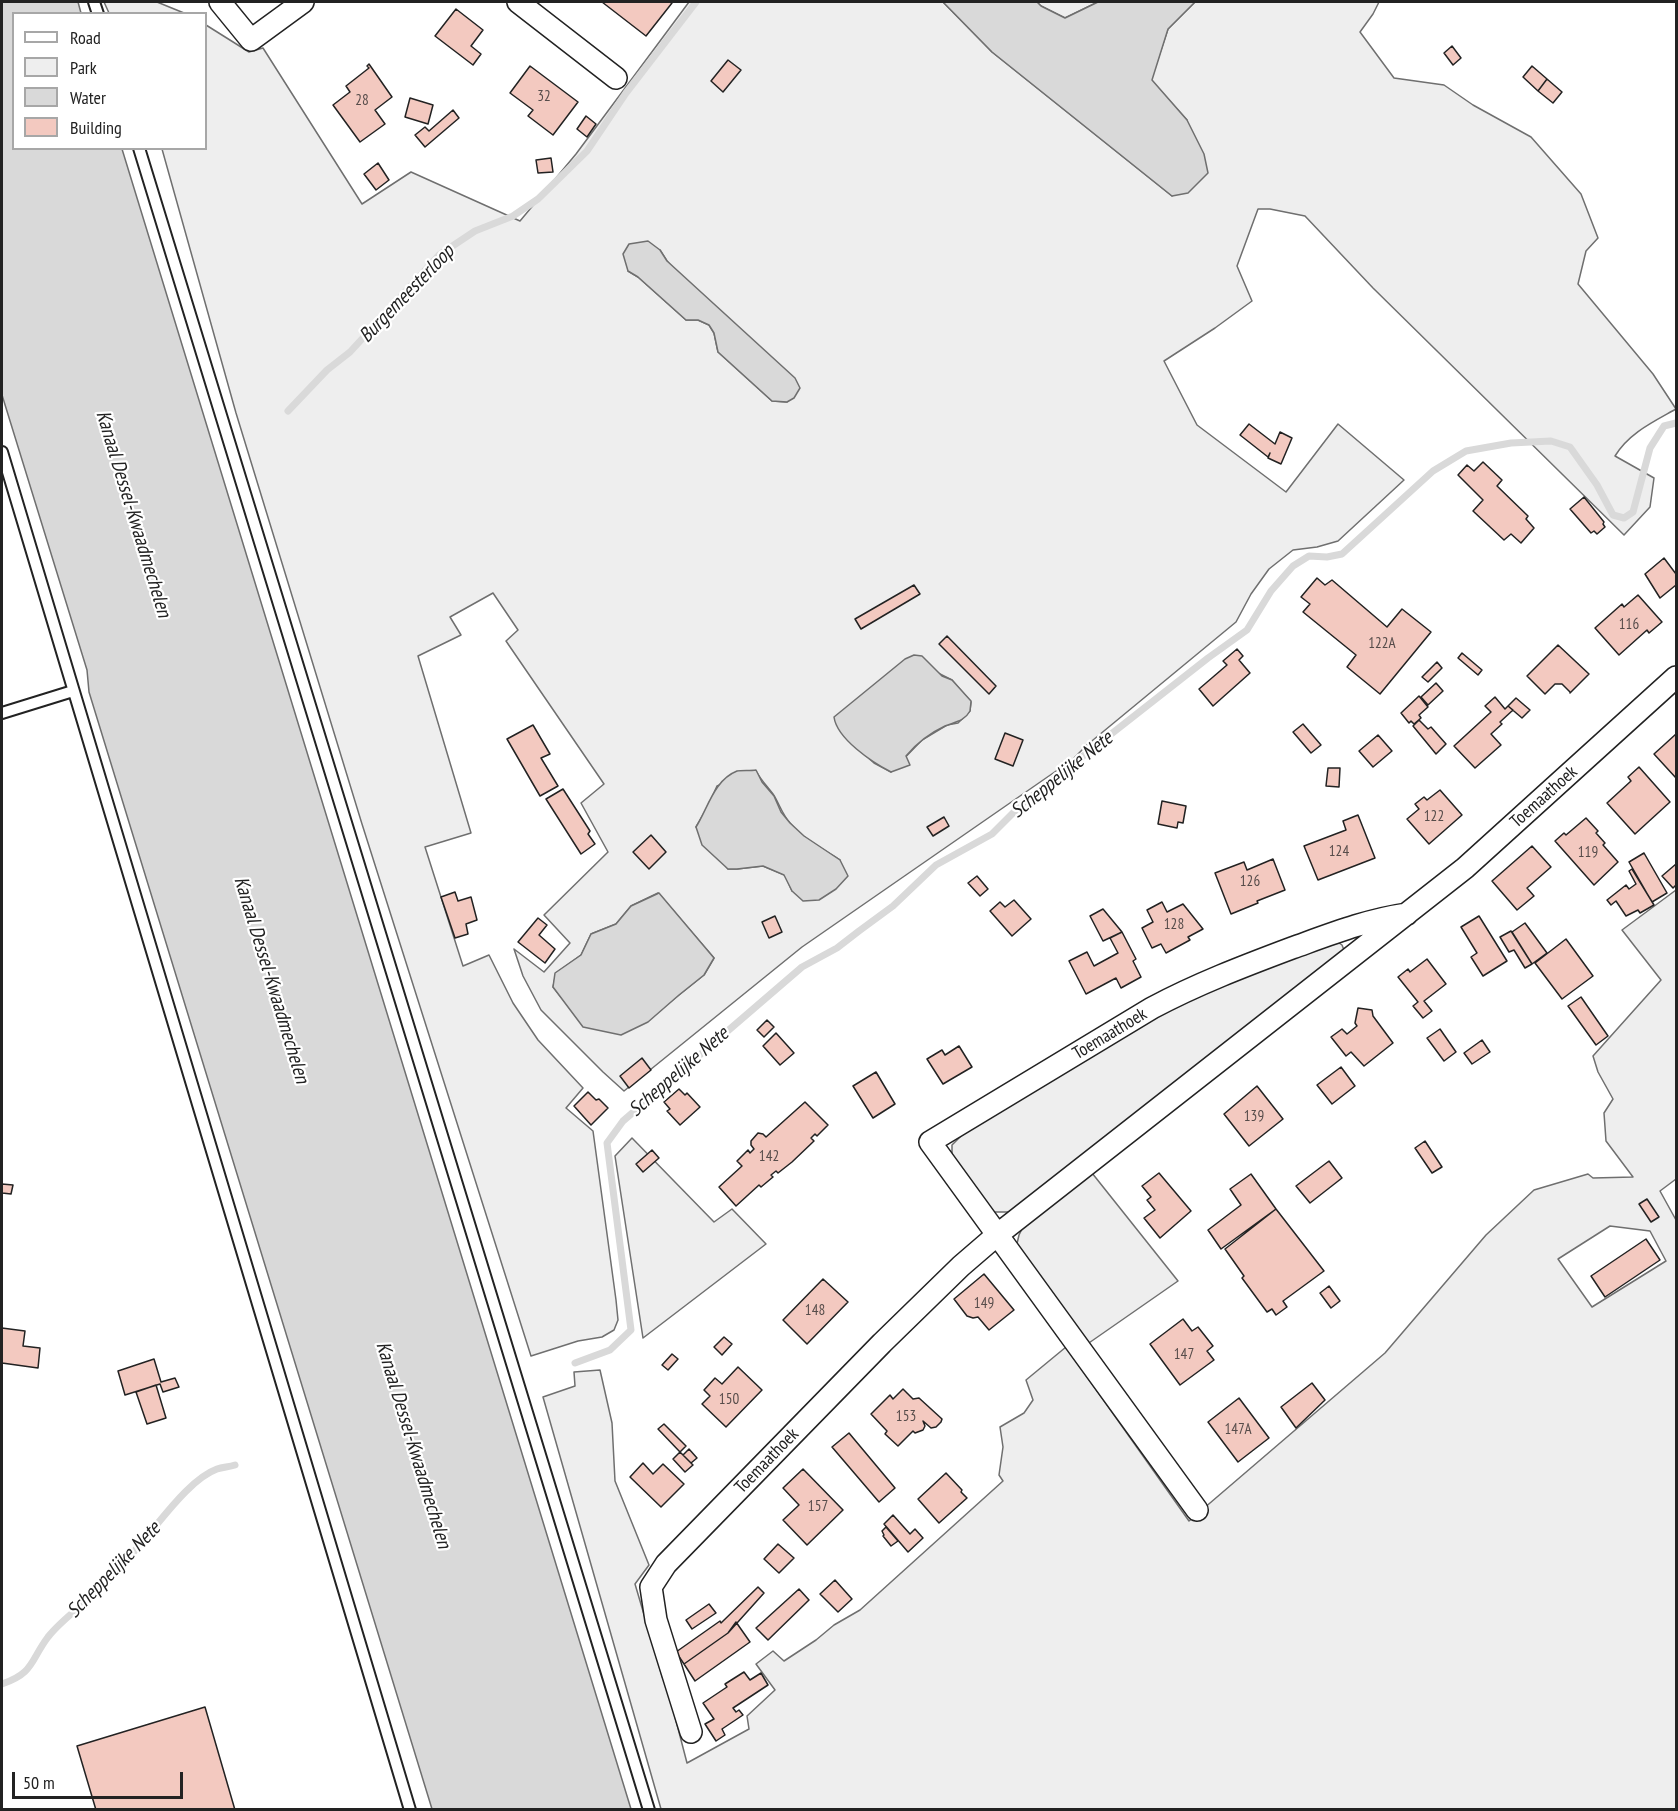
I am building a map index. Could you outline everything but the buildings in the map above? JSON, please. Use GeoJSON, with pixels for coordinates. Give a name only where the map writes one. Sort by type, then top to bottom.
{"type":"FeatureCollection","features":[{"type":"Feature","properties":{"kind":"street"},"geometry":{"type":"LineString","coordinates":[[220,2],[251,40],[303,2]]}},
{"type":"Feature","properties":{"kind":"street"},"geometry":{"type":"LineString","coordinates":[[518,2],[616,78]]}},
{"type":"Feature","properties":{"kind":"street","name":"Toemaathoek"},"geometry":{"type":"LineString","coordinates":[[691,1732],[656,1620],[651,1587],[666,1564],[882,1343],[961,1266],[997,1235],[1466,868],[1677,677]]}},
{"type":"Feature","properties":{"kind":"street","name":"Toemaathoek"},"geometry":{"type":"LineString","coordinates":[[1197,1510],[930,1142],[1152,1008],[1189,989],[1330,934],[1377,918],[1409,913]]}},
{"type":"Feature","properties":{"kind":"lane"},"geometry":{"type":"LineString","coordinates":[[140,150],[650,1809]]}},
{"type":"Feature","properties":{"kind":"lane"},"geometry":{"type":"LineString","coordinates":[[2,452],[410,1809]]}},
{"type":"Feature","properties":{"kind":"lane"},"geometry":{"type":"LineString","coordinates":[[2,713],[73,691]]}},
{"type":"Feature","properties":{"kind":"green space"},"geometry":{"type":"Polygon","coordinates":[[[104,2],[157,2],[182,12],[109,12],[104,2]]]}},
{"type":"Feature","properties":{"kind":"green space"},"geometry":{"type":"Polygon","coordinates":[[[689,2],[943,2],[992,52],[1172,196],[1187,120],[1151,80],[1168,29],[1195,2],[1379,2],[1360,32],[1394,78],[1444,85],[1473,105],[1531,137],[1581,194],[1598,238],[1586,251],[1578,284],[1653,374],[1676,409],[1634,434],[1615,456],[1654,478],[1650,507],[1624,535],[1373,288],[1305,216],[1258,209],[1237,266],[1252,301],[1164,361],[1197,425],[1286,492],[1338,424],[1404,480],[1338,541],[1293,550],[1269,569],[1251,594],[1236,622],[1087,745],[1072,760],[802,947],[624,1091],[541,1010],[523,976],[514,949],[544,972],[570,943],[544,915],[608,852],[581,803],[604,784],[506,641],[518,630],[493,593],[450,617],[461,635],[418,656],[471,833],[425,847],[463,966],[489,955],[513,1003],[538,1040],[583,1088],[566,1108],[593,1131],[616,1300],[618,1320],[614,1330],[602,1337],[578,1341],[531,1356],[362,824],[236,413],[162,150],[207,150],[207,26],[249,52],[263,48],[362,204],[411,172],[520,221],[576,154],[689,2]],[[660,250],[628,271],[638,277],[686,320],[698,320],[709,325],[714,333],[718,352],[772,401],[787,402],[667,261],[660,250]],[[938,673],[849,741],[874,763],[891,772],[922,740],[947,725],[958,723],[970,711],[971,702],[952,680],[938,673]],[[756,771],[717,786],[696,827],[728,869],[763,866],[785,875],[792,891],[840,860],[795,829],[756,771]],[[658,893],[631,906],[616,924],[591,934],[581,955],[556,973],[553,987],[561,997],[664,1007],[704,975],[714,958],[658,893]]]}},
{"type":"Feature","properties":{"kind":"green space"},"geometry":{"type":"Polygon","coordinates":[[[1037,2],[1098,2],[1065,18],[1037,2]]]}},
{"type":"Feature","properties":{"kind":"green space"},"geometry":{"type":"Polygon","coordinates":[[[1676,890],[1676,1179],[1660,1191],[1676,1220],[1676,1809],[661,1809],[543,1397],[575,1386],[574,1372],[600,1370],[612,1423],[615,1481],[649,1565],[635,1584],[667,1686],[687,1763],[749,1729],[747,1716],[775,1690],[756,1664],[773,1651],[784,1661],[834,1625],[860,1610],[1003,1481],[999,1475],[1003,1447],[1000,1427],[1024,1413],[1033,1400],[1026,1380],[1066,1347],[1189,1521],[1385,1353],[1486,1235],[1534,1190],[1588,1174],[1593,1178],[1633,1177],[1606,1141],[1604,1113],[1613,1099],[1598,1072],[1593,1056],[1661,980],[1622,930],[1676,890]],[[1610,1226],[1558,1259],[1592,1307],[1666,1261],[1650,1231],[1610,1226]]]}},
{"type":"Feature","properties":{"kind":"green space"},"geometry":{"type":"Polygon","coordinates":[[[1336,941],[1342,945],[1344,950],[1009,1212],[990,1212],[952,1161],[952,1145],[965,1132],[1192,996],[1336,941]]]}},
{"type":"Feature","properties":{"kind":"green space"},"geometry":{"type":"Polygon","coordinates":[[[632,1138],[714,1222],[732,1209],[766,1244],[643,1338],[615,1156],[632,1138]]]}},
{"type":"Feature","properties":{"kind":"green space"},"geometry":{"type":"Polygon","coordinates":[[[1092,1173],[1178,1281],[1086,1345],[1016,1248],[1024,1225],[1092,1173]]]}},
{"type":"Feature","properties":{"kind":"water","name":"Kanaal Dessel-Kwaadmechelen"},"geometry":{"type":"Polygon","coordinates":[[[2,2],[78,2],[81,12],[12,12],[12,150],[122,150],[631,1809],[432,1809],[89,692],[87,670],[2,395],[2,2]]]}},
{"type":"Feature","properties":{"kind":"water"},"geometry":{"type":"Polygon","coordinates":[[[943,2],[1037,2],[1065,18],[1098,2],[1195,2],[1168,29],[1152,80],[1187,120],[1204,154],[1208,173],[1188,193],[1172,196],[992,52],[943,2]]]}},
{"type":"Feature","properties":{"kind":"water"},"geometry":{"type":"Polygon","coordinates":[[[648,241],[795,378],[800,388],[794,398],[787,402],[772,401],[718,352],[714,333],[709,325],[698,320],[686,320],[638,277],[628,271],[623,254],[629,244],[648,241]]]}},
{"type":"Feature","properties":{"kind":"water"},"geometry":{"type":"Polygon","coordinates":[[[914,655],[922,656],[942,676],[952,680],[971,701],[970,711],[962,720],[939,729],[914,747],[906,756],[910,765],[891,772],[856,749],[842,733],[834,717],[905,659],[914,655]]]}},
{"type":"Feature","properties":{"kind":"water"},"geometry":{"type":"Polygon","coordinates":[[[756,770],[790,823],[804,836],[840,860],[848,876],[836,889],[819,900],[803,901],[792,891],[784,875],[763,866],[728,869],[702,845],[696,827],[717,788],[729,775],[737,771],[756,770]]]}},
{"type":"Feature","properties":{"kind":"water"},"geometry":{"type":"Polygon","coordinates":[[[659,893],[714,958],[704,975],[648,1022],[621,1035],[583,1027],[553,987],[555,973],[581,955],[591,934],[616,924],[631,906],[659,893]]]}},
{"type":"Feature","properties":{"kind":"waterway","name":"Burgemeesterloop"},"geometry":{"type":"LineString","coordinates":[[288,411],[327,370],[350,352],[439,255],[475,231],[513,216],[538,199],[587,151],[626,93],[696,2]]}},
{"type":"Feature","properties":{"kind":"waterway","name":"Scheppelijke Nete"},"geometry":{"type":"LineString","coordinates":[[575,1363],[610,1350],[631,1330],[607,1143],[623,1121],[802,967],[837,948],[893,906],[936,865],[992,834],[1022,804],[1247,630],[1271,591],[1293,566],[1309,556],[1327,557],[1342,554],[1433,471],[1466,451],[1511,443],[1551,441],[1570,447],[1597,485],[1613,515],[1624,518],[1633,512],[1650,448],[1664,426],[1676,423]]}},
{"type":"Feature","properties":{"kind":"waterway","name":"Scheppelijke Nete"},"geometry":{"type":"LineString","coordinates":[[2,1684],[26,1671],[54,1630],[108,1581],[198,1480],[217,1469],[235,1465]]}}]}
